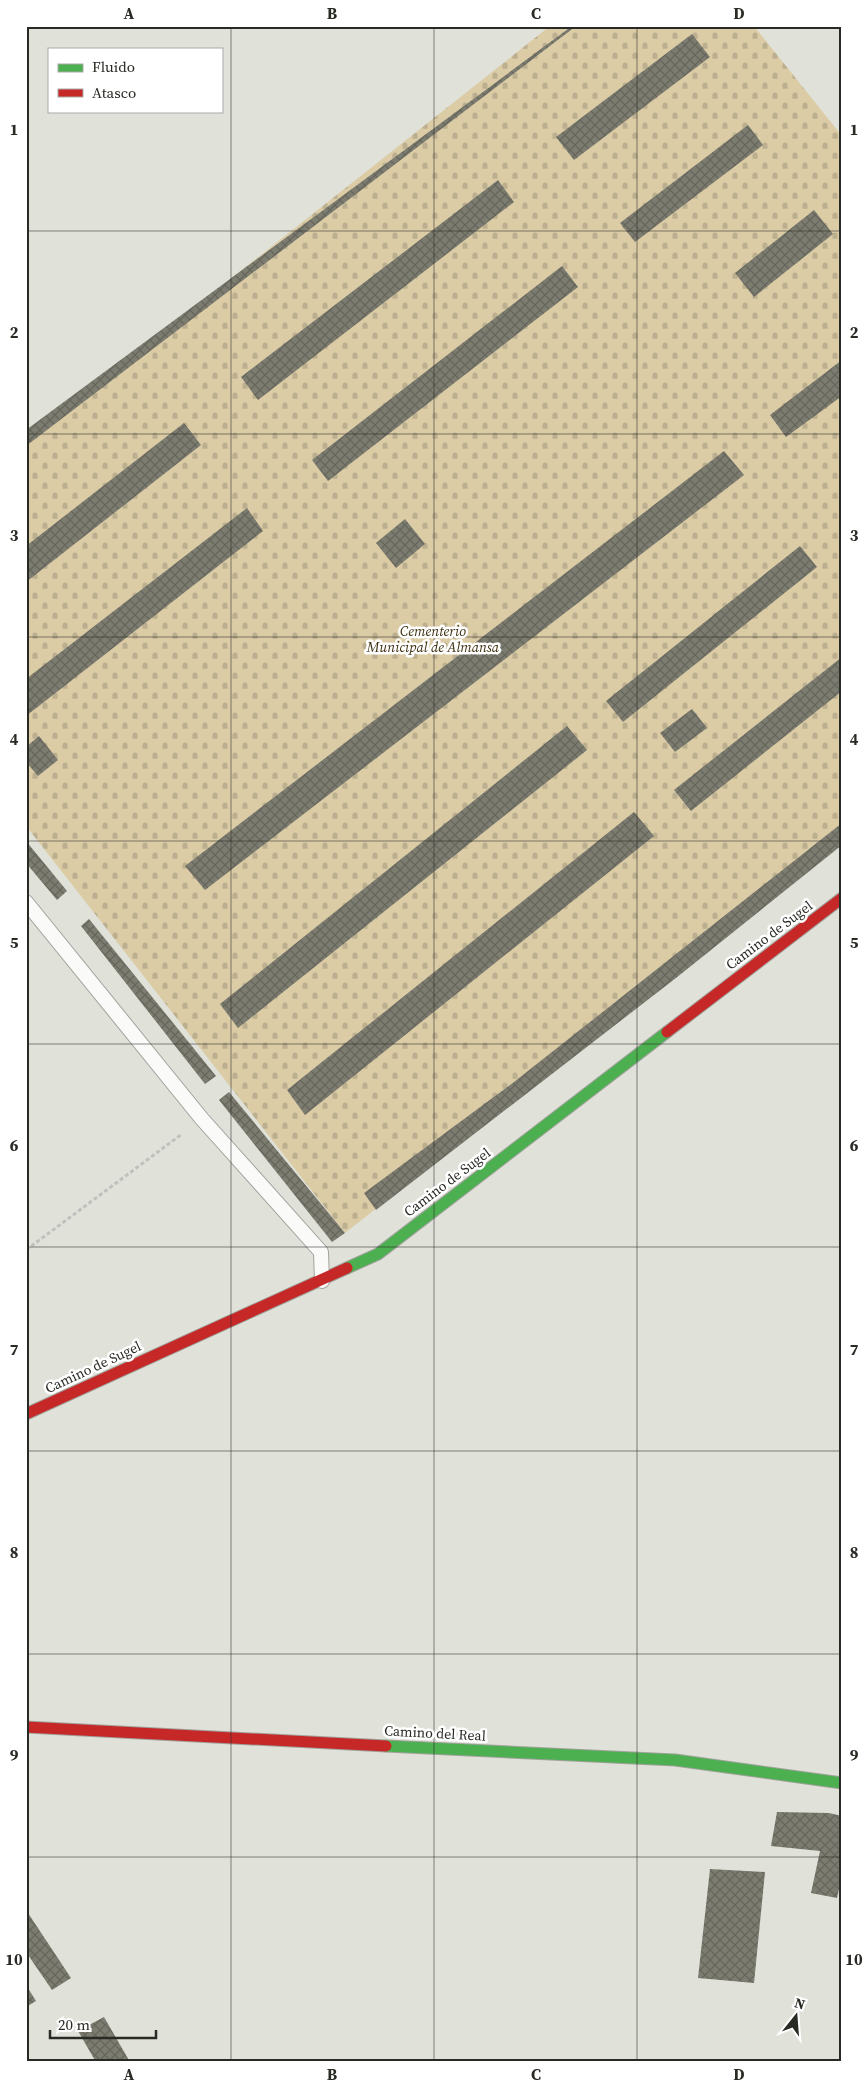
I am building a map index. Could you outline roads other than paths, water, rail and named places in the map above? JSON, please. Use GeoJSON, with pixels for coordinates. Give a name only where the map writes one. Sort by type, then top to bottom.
{"type":"FeatureCollection","features":[{"type":"Feature","properties":{"kind":"street","name":"Camino de Sugel"},"geometry":{"type":"LineString","coordinates":[[26,1414],[378,1254],[842,898]]}},
{"type":"Feature","properties":{"kind":"street","name":"Camino del Real"},"geometry":{"type":"LineString","coordinates":[[26,1727],[675,1760],[842,1783]]}},
{"type":"Feature","properties":{"kind":"lane"},"geometry":{"type":"LineString","coordinates":[[26,902],[202,1118],[321,1252],[322,1281]]}},
{"type":"Feature","properties":{"kind":"park label","name":"Cementerio Municipal de Almansa"},"geometry":{"type":"Point","coordinates":[433,640]}}]}
